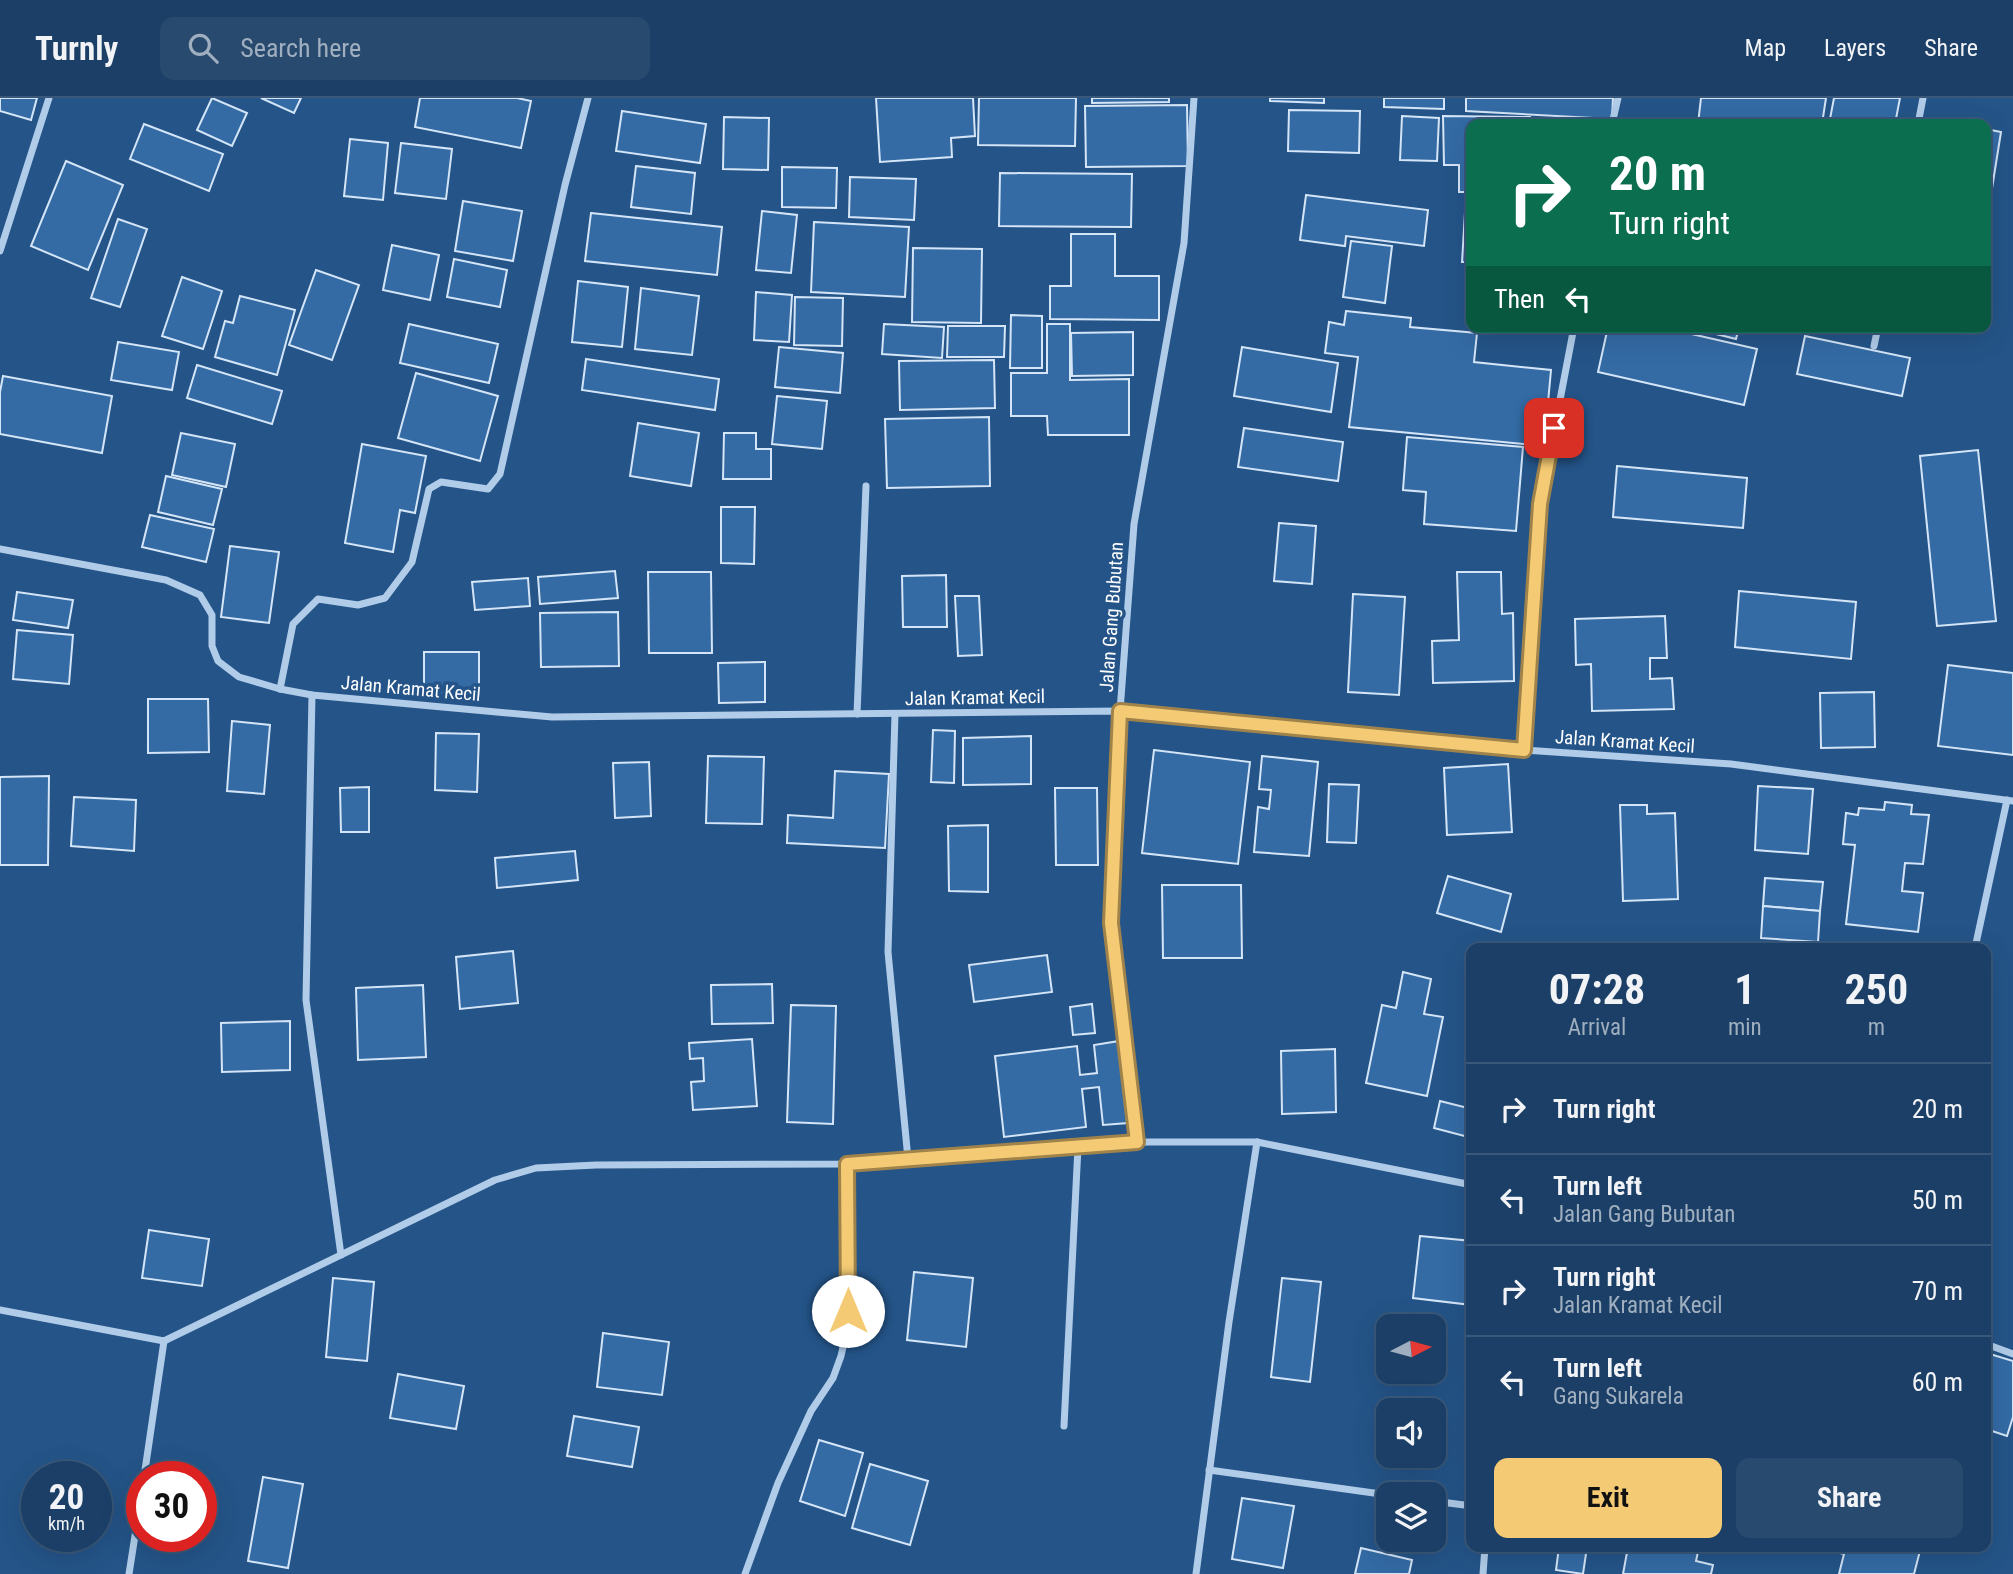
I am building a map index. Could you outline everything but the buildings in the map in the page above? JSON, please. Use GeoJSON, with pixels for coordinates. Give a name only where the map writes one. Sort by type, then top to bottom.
{"type":"FeatureCollection","features":[{"type":"Feature","properties":{"kind":"street"},"geometry":{"type":"LineString","coordinates":[[0,251],[49,98]]}},
{"type":"Feature","properties":{"kind":"street"},"geometry":{"type":"LineString","coordinates":[[280,689],[293,624],[318,599],[358,605],[385,598],[412,562],[429,489],[441,482],[488,489],[500,474],[587,98]]}},
{"type":"Feature","properties":{"kind":"street","name":"Jalan Gang Bubutan"},"geometry":{"type":"LineString","coordinates":[[1137,1142],[1111,923],[1120,711],[1134,524],[1184,243],[1194,98]]}},
{"type":"Feature","properties":{"kind":"street"},"geometry":{"type":"LineString","coordinates":[[1613,119],[1618,98]]}},
{"type":"Feature","properties":{"kind":"street"},"geometry":{"type":"LineString","coordinates":[[1919,119],[1923,98]]}},
{"type":"Feature","properties":{"kind":"street"},"geometry":{"type":"LineString","coordinates":[[1524,750],[1540,504],[1573,333]]}},
{"type":"Feature","properties":{"kind":"street"},"geometry":{"type":"LineString","coordinates":[[1874,346],[1877,333]]}},
{"type":"Feature","properties":{"kind":"street"},"geometry":{"type":"LineString","coordinates":[[857,714],[866,486]]}},
{"type":"Feature","properties":{"kind":"street","name":"Jalan Kramat Kecil"},"geometry":{"type":"LineString","coordinates":[[0,549],[166,580],[200,595],[212,615],[212,646],[218,661],[239,677],[312,695],[552,717],[1120,711],[1524,750],[1731,764],[2010,801]]}},
{"type":"Feature","properties":{"kind":"street"},"geometry":{"type":"LineString","coordinates":[[312,695],[306,999],[341,1255]]}},
{"type":"Feature","properties":{"kind":"street"},"geometry":{"type":"LineString","coordinates":[[895,714],[888,952],[908,1159]]}},
{"type":"Feature","properties":{"kind":"street"},"geometry":{"type":"LineString","coordinates":[[1976,943],[2010,801]]}},
{"type":"Feature","properties":{"kind":"street"},"geometry":{"type":"LineString","coordinates":[[0,1310],[164,1341],[495,1180],[536,1168],[596,1165],[847,1164],[1137,1142],[1257,1142],[1466,1184]]}},
{"type":"Feature","properties":{"kind":"street"},"geometry":{"type":"LineString","coordinates":[[1196,1574],[1257,1142]]}},
{"type":"Feature","properties":{"kind":"street"},"geometry":{"type":"LineString","coordinates":[[1064,1426],[1078,1147]]}},
{"type":"Feature","properties":{"kind":"street"},"geometry":{"type":"LineString","coordinates":[[745,1574],[778,1483],[811,1411],[834,1378],[841,1356],[848,1311],[847,1164]]}},
{"type":"Feature","properties":{"kind":"street"},"geometry":{"type":"LineString","coordinates":[[146,1461],[164,1341]]}},
{"type":"Feature","properties":{"kind":"street"},"geometry":{"type":"LineString","coordinates":[[1991,1346],[2013,1354]]}},
{"type":"Feature","properties":{"kind":"street"},"geometry":{"type":"LineString","coordinates":[[1209,1470],[1376,1493]]}},
{"type":"Feature","properties":{"kind":"street"},"geometry":{"type":"LineString","coordinates":[[1446,1503],[1466,1505]]}},
{"type":"Feature","properties":{"kind":"street"},"geometry":{"type":"LineString","coordinates":[[130,1574],[133,1552]]}},
{"type":"Feature","properties":{"kind":"street"},"geometry":{"type":"LineString","coordinates":[[1483,1574],[1485,1552]]}},
{"type":"Feature","properties":{"kind":"route"},"geometry":{"type":"LineString","coordinates":[[848,1311],[847,1164],[1137,1142],[1111,923],[1120,711],[1524,750],[1540,504],[1554,428]]}}]}
